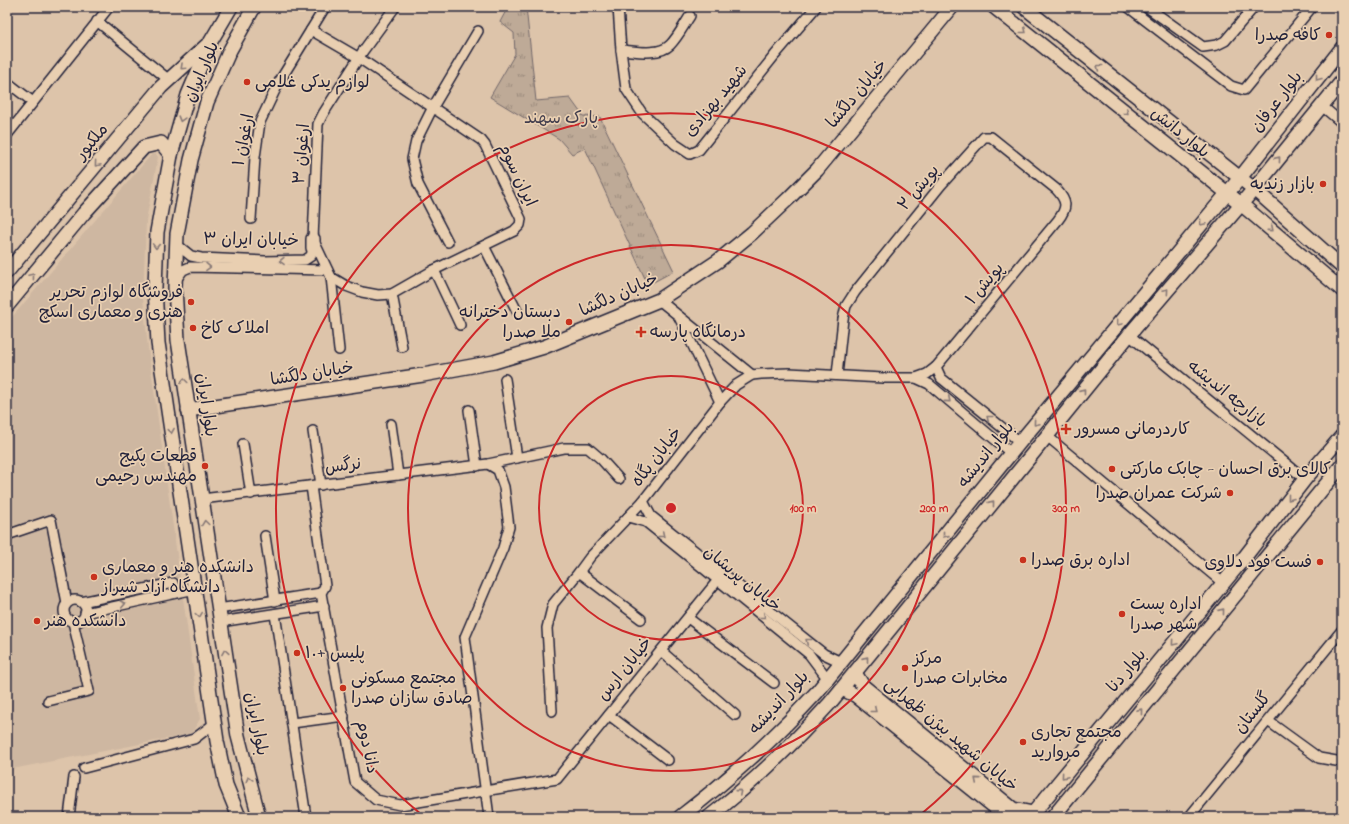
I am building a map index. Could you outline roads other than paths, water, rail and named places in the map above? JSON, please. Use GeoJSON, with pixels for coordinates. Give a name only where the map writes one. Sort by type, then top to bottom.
{"type":"FeatureCollection","features":[{"type":"Feature","properties":{"kind":"street"},"geometry":{"type":"LineString","coordinates":[[7,134],[109,7]]}},
{"type":"Feature","properties":{"kind":"street","name":"بلوار ایران"},"geometry":{"type":"LineString","coordinates":[[231,7],[211,41],[188,95],[171,155],[157,232],[154,288],[158,343],[215,723],[226,785],[239,817]]}},
{"type":"Feature","properties":{"kind":"street","name":"بلوار ایران"},"geometry":{"type":"LineString","coordinates":[[254,7],[230,50],[207,102],[191,160],[177,234],[175,281],[178,340],[238,736],[260,817]]}},
{"type":"Feature","properties":{"kind":"street","name":"ارغوان ۱"},"geometry":{"type":"LineString","coordinates":[[251,219],[255,157],[260,122],[279,82],[324,7]]}},
{"type":"Feature","properties":{"kind":"street","name":"ارغوان ۳"},"geometry":{"type":"LineString","coordinates":[[313,244],[318,124],[322,114],[395,7]]}},
{"type":"Feature","properties":{"kind":"street","name":"شهید بهزادی"},"geometry":{"type":"LineString","coordinates":[[618,7],[626,89],[642,113],[675,144],[690,154],[699,150],[770,61],[816,7]]}},
{"type":"Feature","properties":{"kind":"street","name":"خیابان دلگشا"},"geometry":{"type":"LineString","coordinates":[[188,410],[423,375],[494,362],[544,347],[659,300],[718,260],[752,233],[817,170],[952,7]]}},
{"type":"Feature","properties":{"kind":"street","name":"بلوار دانش"},"geometry":{"type":"LineString","coordinates":[[994,7],[1242,204],[1342,290]]}},
{"type":"Feature","properties":{"kind":"street","name":"بلوار دانش"},"geometry":{"type":"LineString","coordinates":[[1024,7],[1254,189],[1342,267]]}},
{"type":"Feature","properties":{"kind":"street"},"geometry":{"type":"LineString","coordinates":[[1128,7],[1231,86],[1244,90],[1312,7]]}},
{"type":"Feature","properties":{"kind":"street"},"geometry":{"type":"LineString","coordinates":[[1147,7],[1159,10],[1203,47],[1216,45],[1225,41],[1254,7]]}},
{"type":"Feature","properties":{"kind":"street"},"geometry":{"type":"LineString","coordinates":[[1148,23],[1159,10]]}},
{"type":"Feature","properties":{"kind":"street"},"geometry":{"type":"LineString","coordinates":[[621,50],[645,52],[660,50],[670,46],[690,16]]}},
{"type":"Feature","properties":{"kind":"street"},"geometry":{"type":"LineString","coordinates":[[97,21],[169,80]]}},
{"type":"Feature","properties":{"kind":"street","name":"ایران سوم"},"geometry":{"type":"LineString","coordinates":[[311,30],[359,58],[481,140],[485,145],[521,219],[520,226],[514,231],[434,270],[392,294]]}},
{"type":"Feature","properties":{"kind":"street"},"geometry":{"type":"LineString","coordinates":[[448,242],[418,184],[412,159],[416,141],[433,107],[478,31]]}},
{"type":"Feature","properties":{"kind":"street","name":"ملکپور"},"geometry":{"type":"LineString","coordinates":[[7,272],[161,87],[211,41]]}},
{"type":"Feature","properties":{"kind":"street","name":"بلوار عرفان"},"geometry":{"type":"LineString","coordinates":[[1227,193],[1342,48]]}},
{"type":"Feature","properties":{"kind":"street"},"geometry":{"type":"LineString","coordinates":[[1254,189],[1342,81]]}},
{"type":"Feature","properties":{"kind":"street"},"geometry":{"type":"LineString","coordinates":[[7,82],[33,102]]}},
{"type":"Feature","properties":{"kind":"street"},"geometry":{"type":"LineString","coordinates":[[1322,106],[1342,123]]}},
{"type":"Feature","properties":{"kind":"street","name":"پویش ۲"},"geometry":{"type":"LineString","coordinates":[[837,375],[843,319],[846,306],[849,301],[941,185],[984,137],[991,137],[1056,189],[1063,197],[1065,202],[1064,212],[1058,220]]}},
{"type":"Feature","properties":{"kind":"street"},"geometry":{"type":"LineString","coordinates":[[7,306],[84,213],[144,147],[161,143],[171,155]]}},
{"type":"Feature","properties":{"kind":"street","name":"بلوار اندیشه"},"geometry":{"type":"LineString","coordinates":[[709,817],[760,774],[800,736],[842,689],[1129,335],[1254,189]]}},
{"type":"Feature","properties":{"kind":"street","name":"بلوار اندیشه"},"geometry":{"type":"LineString","coordinates":[[680,817],[749,761],[787,724],[841,662],[1020,442],[1227,193]]}},
{"type":"Feature","properties":{"kind":"street","name":"پویش ۱"},"geometry":{"type":"LineString","coordinates":[[936,368],[1058,220]]}},
{"type":"Feature","properties":{"kind":"street","name":"خیابان ایران ۳"},"geometry":{"type":"LineString","coordinates":[[176,244],[191,256],[265,261],[305,260],[311,256],[313,244]]}},
{"type":"Feature","properties":{"kind":"street"},"geometry":{"type":"LineString","coordinates":[[313,244],[329,274],[339,350]]}},
{"type":"Feature","properties":{"kind":"street"},"geometry":{"type":"LineString","coordinates":[[484,246],[518,313]]}},
{"type":"Feature","properties":{"kind":"street","name":"خیابان ایران ۳"},"geometry":{"type":"LineString","coordinates":[[175,281],[183,270],[190,267],[329,274]]}},
{"type":"Feature","properties":{"kind":"street"},"geometry":{"type":"LineString","coordinates":[[434,270],[460,325]]}},
{"type":"Feature","properties":{"kind":"street"},"geometry":{"type":"LineString","coordinates":[[329,274],[346,286],[362,292],[378,295],[392,294],[402,347]]}},
{"type":"Feature","properties":{"kind":"street"},"geometry":{"type":"LineString","coordinates":[[659,300],[752,375]]}},
{"type":"Feature","properties":{"kind":"street"},"geometry":{"type":"LineString","coordinates":[[677,314],[720,402]]}},
{"type":"Feature","properties":{"kind":"street","name":"بازارچه اندیشه"},"geometry":{"type":"LineString","coordinates":[[1129,335],[1305,479]]}},
{"type":"Feature","properties":{"kind":"street"},"geometry":{"type":"LineString","coordinates":[[936,368],[941,378],[1020,442]]}},
{"type":"Feature","properties":{"kind":"street","name":"خیابان پگاه"},"geometry":{"type":"LineString","coordinates":[[552,711],[547,628],[553,604],[590,557],[643,501],[720,402],[736,385],[752,375],[788,373],[883,378],[916,378],[927,374],[936,368]]}},
{"type":"Feature","properties":{"kind":"street","name":"خیابان پگاه"},"geometry":{"type":"LineString","coordinates":[[916,378],[929,384],[1011,453]]}},
{"type":"Feature","properties":{"kind":"street"},"geometry":{"type":"LineString","coordinates":[[505,379],[517,458]]}},
{"type":"Feature","properties":{"kind":"street"},"geometry":{"type":"LineString","coordinates":[[469,410],[477,466]]}},
{"type":"Feature","properties":{"kind":"street"},"geometry":{"type":"LineString","coordinates":[[391,424],[398,475]]}},
{"type":"Feature","properties":{"kind":"street"},"geometry":{"type":"LineString","coordinates":[[313,431],[321,485]]}},
{"type":"Feature","properties":{"kind":"street"},"geometry":{"type":"LineString","coordinates":[[1047,436],[1223,584]]}},
{"type":"Feature","properties":{"kind":"street","name":"بلوار دنا"},"geometry":{"type":"LineString","coordinates":[[1032,815],[1223,584],[1305,479],[1342,436]]}},
{"type":"Feature","properties":{"kind":"street"},"geometry":{"type":"LineString","coordinates":[[243,444],[251,494]]}},
{"type":"Feature","properties":{"kind":"street","name":"نرگس"},"geometry":{"type":"LineString","coordinates":[[202,499],[477,466],[564,448],[588,448],[601,458],[619,479]]}},
{"type":"Feature","properties":{"kind":"street"},"geometry":{"type":"LineString","coordinates":[[488,464],[498,470],[504,487],[509,527],[503,548],[465,637],[489,817]]}},
{"type":"Feature","properties":{"kind":"street","name":"بلوار دنا"},"geometry":{"type":"LineString","coordinates":[[1053,817],[1342,465]]}},
{"type":"Feature","properties":{"kind":"street"},"geometry":{"type":"LineString","coordinates":[[218,609],[321,594],[325,586],[311,486]]}},
{"type":"Feature","properties":{"kind":"street","name":"خیابان پریشان"},"geometry":{"type":"LineString","coordinates":[[643,501],[651,516],[824,654],[841,662]]}},
{"type":"Feature","properties":{"kind":"street","name":"خیابان پریشان"},"geometry":{"type":"LineString","coordinates":[[628,517],[646,522],[718,580],[809,654],[827,678]]}},
{"type":"Feature","properties":{"kind":"street"},"geometry":{"type":"LineString","coordinates":[[7,535],[51,520],[67,603],[64,610],[65,616],[73,622],[89,691],[48,702]]}},
{"type":"Feature","properties":{"kind":"street"},"geometry":{"type":"LineString","coordinates":[[265,536],[275,600]]}},
{"type":"Feature","properties":{"kind":"street"},"geometry":{"type":"LineString","coordinates":[[579,572],[641,619]]}},
{"type":"Feature","properties":{"kind":"street","name":"خیابان ارس"},"geometry":{"type":"LineString","coordinates":[[557,779],[718,580]]}},
{"type":"Feature","properties":{"kind":"street"},"geometry":{"type":"LineString","coordinates":[[67,603],[75,600],[81,602],[174,583],[176,593]]}},
{"type":"Feature","properties":{"kind":"street"},"geometry":{"type":"LineString","coordinates":[[85,612],[195,589]]}},
{"type":"Feature","properties":{"kind":"street","name":"دانا دوم"},"geometry":{"type":"LineString","coordinates":[[321,594],[355,782],[376,800],[400,805],[557,779]]}},
{"type":"Feature","properties":{"kind":"street"},"geometry":{"type":"LineString","coordinates":[[73,622],[82,619],[85,612],[85,608],[81,602]]}},
{"type":"Feature","properties":{"kind":"street"},"geometry":{"type":"LineString","coordinates":[[220,622],[324,606]]}},
{"type":"Feature","properties":{"kind":"street"},"geometry":{"type":"LineString","coordinates":[[275,614],[306,817]]}},
{"type":"Feature","properties":{"kind":"street"},"geometry":{"type":"LineString","coordinates":[[688,618],[774,683]]}},
{"type":"Feature","properties":{"kind":"street","name":"گلستان"},"geometry":{"type":"LineString","coordinates":[[1189,817],[1342,630]]}},
{"type":"Feature","properties":{"kind":"street"},"geometry":{"type":"LineString","coordinates":[[661,651],[735,715]]}},
{"type":"Feature","properties":{"kind":"street","name":"خیابان شهید بیژن ظهرابی"},"geometry":{"type":"LineString","coordinates":[[855,672],[863,686],[1013,809],[1032,815]]}},
{"type":"Feature","properties":{"kind":"street","name":"خیابان شهید بیژن ظهرابی"},"geometry":{"type":"LineString","coordinates":[[842,689],[855,695],[1007,817]]}},
{"type":"Feature","properties":{"kind":"street"},"geometry":{"type":"LineString","coordinates":[[609,715],[668,760]]}},
{"type":"Feature","properties":{"kind":"street"},"geometry":{"type":"LineString","coordinates":[[292,723],[344,716]]}},
{"type":"Feature","properties":{"kind":"street"},"geometry":{"type":"LineString","coordinates":[[1268,721],[1319,758],[1342,762]]}},
{"type":"Feature","properties":{"kind":"street"},"geometry":{"type":"LineString","coordinates":[[84,768],[194,739],[215,723]]}},
{"type":"Feature","properties":{"kind":"street"},"geometry":{"type":"LineString","coordinates":[[69,817],[74,777]]}},
{"type":"Feature","properties":{"kind":"place","name":"کافه صدرا"},"geometry":{"type":"Point","coordinates":[1329,35]}},
{"type":"Feature","properties":{"kind":"place","name":"لوازم یدکی غلامی"},"geometry":{"type":"Point","coordinates":[247,82]}},
{"type":"Feature","properties":{"kind":"place","name":"بازار زندیه"},"geometry":{"type":"Point","coordinates":[1323,184]}},
{"type":"Feature","properties":{"kind":"place","name":"فروشگاه لوازم تحریر هنری و معماری اسکچ"},"geometry":{"type":"Point","coordinates":[191,302]}},
{"type":"Feature","properties":{"kind":"place","name":"دبستان دخترانه ملا صدرا"},"geometry":{"type":"Point","coordinates":[569,322]}},
{"type":"Feature","properties":{"kind":"place","name":"املاک کاخ"},"geometry":{"type":"Point","coordinates":[193,328]}},
{"type":"Feature","properties":{"kind":"place","name":"درمانگاه پارسه"},"geometry":{"type":"Point","coordinates":[641,332]}},
{"type":"Feature","properties":{"kind":"place","name":"کاردرمانی مسرور"},"geometry":{"type":"Point","coordinates":[1066,429]}},
{"type":"Feature","properties":{"kind":"place","name":"قطعات پکیج مهندس رحیمی"},"geometry":{"type":"Point","coordinates":[205,466]}},
{"type":"Feature","properties":{"kind":"place","name":"کالای برق احسان - چابک مارکتی"},"geometry":{"type":"Point","coordinates":[1112,469]}},
{"type":"Feature","properties":{"kind":"place","name":"شرکت عمران صدرا"},"geometry":{"type":"Point","coordinates":[1230,493]}},
{"type":"Feature","properties":{"kind":"place","name":"اداره برق صدرا"},"geometry":{"type":"Point","coordinates":[1023,560]}},
{"type":"Feature","properties":{"kind":"place","name":"فست فود دلاوی"},"geometry":{"type":"Point","coordinates":[1320,562]}},
{"type":"Feature","properties":{"kind":"place","name":"دانشکده هنر و معماری دانشگاه آزاد شیراز"},"geometry":{"type":"Point","coordinates":[94,577]}},
{"type":"Feature","properties":{"kind":"place","name":"اداره پست شهر صدرا"},"geometry":{"type":"Point","coordinates":[1122,614]}},
{"type":"Feature","properties":{"kind":"place","name":"دانشکده هنر"},"geometry":{"type":"Point","coordinates":[37,621]}},
{"type":"Feature","properties":{"kind":"place","name":"پلیس +۱۰"},"geometry":{"type":"Point","coordinates":[297,653]}},
{"type":"Feature","properties":{"kind":"place","name":"مرکز مخابرات صدرا"},"geometry":{"type":"Point","coordinates":[905,668]}},
{"type":"Feature","properties":{"kind":"place","name":"مجتمع مسکونی صادق سازان صدرا"},"geometry":{"type":"Point","coordinates":[343,688]}},
{"type":"Feature","properties":{"kind":"place","name":"مجتمع تجاری مروارید"},"geometry":{"type":"Point","coordinates":[1023,742]}},
{"type":"Feature","properties":{"kind":"park label","name":"پارک سهند"},"geometry":{"type":"Point","coordinates":[561,118]}}]}
